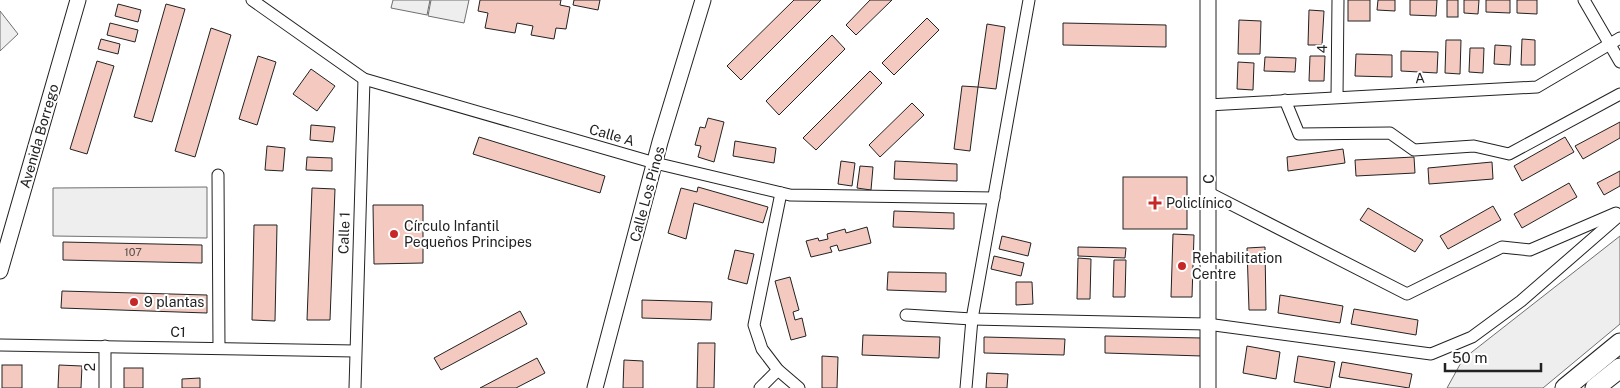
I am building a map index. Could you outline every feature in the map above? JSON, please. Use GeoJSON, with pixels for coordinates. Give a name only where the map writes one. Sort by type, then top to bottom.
{"type":"FeatureCollection","features":[{"type":"Feature","properties":{"kind":"main road"},"geometry":{"type":"LineString","coordinates":[[1565,388],[1620,343]]}},
{"type":"Feature","properties":{"kind":"main road"},"geometry":{"type":"LineString","coordinates":[[1595,388],[1620,368]]}},
{"type":"Feature","properties":{"kind":"street","name":"Avenida Borrego"},"geometry":{"type":"LineString","coordinates":[[0,271],[78,0]]}},
{"type":"Feature","properties":{"kind":"street","name":"Calle A"},"geometry":{"type":"LineString","coordinates":[[252,0],[364,79],[655,163],[790,195],[994,198]]}},
{"type":"Feature","properties":{"kind":"street","name":"Calle Los Pinos"},"geometry":{"type":"LineString","coordinates":[[595,388],[655,163],[703,0]]}},
{"type":"Feature","properties":{"kind":"street"},"geometry":{"type":"LineString","coordinates":[[966,388],[972,319],[1029,0]]}},
{"type":"Feature","properties":{"kind":"street","name":"C"},"geometry":{"type":"LineString","coordinates":[[1208,0],[1208,388]]}},
{"type":"Feature","properties":{"kind":"street","name":"4"},"geometry":{"type":"LineString","coordinates":[[1337,97],[1338,0]]}},
{"type":"Feature","properties":{"kind":"street"},"geometry":{"type":"LineString","coordinates":[[1584,0],[1620,62]]}},
{"type":"Feature","properties":{"kind":"street","name":"A"},"geometry":{"type":"LineString","coordinates":[[1208,105],[1537,87],[1620,38]]}},
{"type":"Feature","properties":{"kind":"street","name":"Calle 1"},"geometry":{"type":"LineString","coordinates":[[355,388],[364,79]]}},
{"type":"Feature","properties":{"kind":"street"},"geometry":{"type":"LineString","coordinates":[[1284,100],[1299,134],[1390,133],[1414,150],[1474,146],[1509,154],[1620,94]]}},
{"type":"Feature","properties":{"kind":"street"},"geometry":{"type":"LineString","coordinates":[[218,175],[219,347]]}},
{"type":"Feature","properties":{"kind":"street"},"geometry":{"type":"LineString","coordinates":[[781,193],[754,325],[762,349],[778,370],[799,388]]}},
{"type":"Feature","properties":{"kind":"street"},"geometry":{"type":"LineString","coordinates":[[1209,193],[1407,294],[1502,247],[1530,250],[1620,213]]}},
{"type":"Feature","properties":{"kind":"street"},"geometry":{"type":"LineString","coordinates":[[906,315],[972,319],[1207,324],[1431,354],[1472,337],[1521,301],[1620,213]]}},
{"type":"Feature","properties":{"kind":"street","name":"C1"},"geometry":{"type":"LineString","coordinates":[[0,345],[219,347],[355,351]]}},
{"type":"Feature","properties":{"kind":"street","name":"2"},"geometry":{"type":"LineString","coordinates":[[105,346],[105,388]]}},
{"type":"Feature","properties":{"kind":"street"},"geometry":{"type":"LineString","coordinates":[[760,388],[778,370]]}},
{"type":"Feature","properties":{"kind":"shaded area"},"geometry":{"type":"Polygon","coordinates":[[[393,0],[430,0],[427,15],[391,8],[393,0]]]}},
{"type":"Feature","properties":{"kind":"shaded area"},"geometry":{"type":"Polygon","coordinates":[[[431,0],[469,0],[464,23],[428,16],[431,0]]]}},
{"type":"Feature","properties":{"kind":"shaded area"},"geometry":{"type":"Polygon","coordinates":[[[0,11],[18,34],[0,51],[0,11]]]}},
{"type":"Feature","properties":{"kind":"shaded area"},"geometry":{"type":"Polygon","coordinates":[[[207,187],[207,238],[53,236],[53,188],[207,187]]]}},
{"type":"Feature","properties":{"kind":"shaded area"},"geometry":{"type":"Polygon","coordinates":[[[1620,236],[1620,324],[1543,388],[1447,388],[1463,359],[1620,236]]]}},
{"type":"Feature","properties":{"kind":"building"},"geometry":{"type":"Polygon","coordinates":[[[480,0],[561,0],[560,5],[570,7],[566,29],[556,28],[554,39],[531,35],[533,26],[517,23],[515,33],[485,28],[488,13],[478,11],[480,0]]]}},
{"type":"Feature","properties":{"kind":"building"},"geometry":{"type":"Polygon","coordinates":[[[574,0],[600,0],[598,10],[573,5],[574,0]]]}},
{"type":"Feature","properties":{"kind":"building"},"geometry":{"type":"Polygon","coordinates":[[[794,0],[821,0],[741,80],[727,66],[794,0]]]}},
{"type":"Feature","properties":{"kind":"building"},"geometry":{"type":"Polygon","coordinates":[[[870,0],[892,0],[856,35],[846,25],[870,0]]]}},
{"type":"Feature","properties":{"kind":"building"},"geometry":{"type":"Polygon","coordinates":[[[1348,0],[1370,0],[1370,21],[1348,21],[1348,0]]]}},
{"type":"Feature","properties":{"kind":"building"},"geometry":{"type":"Polygon","coordinates":[[[1378,0],[1395,0],[1395,11],[1377,10],[1378,0]]]}},
{"type":"Feature","properties":{"kind":"building"},"geometry":{"type":"Polygon","coordinates":[[[1410,0],[1437,0],[1436,16],[1410,15],[1410,0]]]}},
{"type":"Feature","properties":{"kind":"building"},"geometry":{"type":"Polygon","coordinates":[[[1447,0],[1458,0],[1458,17],[1447,17],[1447,0]]]}},
{"type":"Feature","properties":{"kind":"building"},"geometry":{"type":"Polygon","coordinates":[[[1464,0],[1479,0],[1478,14],[1464,13],[1464,0]]]}},
{"type":"Feature","properties":{"kind":"building"},"geometry":{"type":"Polygon","coordinates":[[[1486,0],[1510,0],[1510,13],[1486,12],[1486,0]]]}},
{"type":"Feature","properties":{"kind":"building"},"geometry":{"type":"Polygon","coordinates":[[[1517,0],[1537,0],[1537,14],[1517,13],[1517,0]]]}},
{"type":"Feature","properties":{"kind":"building"},"geometry":{"type":"Polygon","coordinates":[[[118,4],[141,10],[138,22],[115,16],[118,4]]]}},
{"type":"Feature","properties":{"kind":"building"},"geometry":{"type":"Polygon","coordinates":[[[166,4],[185,9],[152,122],[134,117],[166,4]]]}},
{"type":"Feature","properties":{"kind":"building"},"geometry":{"type":"Polygon","coordinates":[[[1309,10],[1324,11],[1322,45],[1308,45],[1309,10]]]}},
{"type":"Feature","properties":{"kind":"building"},"geometry":{"type":"Polygon","coordinates":[[[927,18],[939,30],[894,75],[882,63],[927,18]]]}},
{"type":"Feature","properties":{"kind":"building"},"geometry":{"type":"Polygon","coordinates":[[[1239,20],[1261,21],[1260,54],[1238,54],[1239,20]]]}},
{"type":"Feature","properties":{"kind":"building"},"geometry":{"type":"Polygon","coordinates":[[[110,23],[138,30],[135,42],[107,35],[110,23]]]}},
{"type":"Feature","properties":{"kind":"building"},"geometry":{"type":"Polygon","coordinates":[[[1063,23],[1166,25],[1166,47],[1063,45],[1063,23]]]}},
{"type":"Feature","properties":{"kind":"building"},"geometry":{"type":"Polygon","coordinates":[[[987,24],[1005,27],[996,89],[978,87],[987,24]]]}},
{"type":"Feature","properties":{"kind":"building"},"geometry":{"type":"Polygon","coordinates":[[[211,28],[231,35],[195,157],[175,151],[211,28]]]}},
{"type":"Feature","properties":{"kind":"building"},"geometry":{"type":"Polygon","coordinates":[[[832,35],[845,49],[779,115],[766,101],[832,35]]]}},
{"type":"Feature","properties":{"kind":"building"},"geometry":{"type":"Polygon","coordinates":[[[101,39],[120,44],[118,54],[98,49],[101,39]]]}},
{"type":"Feature","properties":{"kind":"building"},"geometry":{"type":"Polygon","coordinates":[[[1522,39],[1535,40],[1535,65],[1521,65],[1522,39]]]}},
{"type":"Feature","properties":{"kind":"building"},"geometry":{"type":"Polygon","coordinates":[[[1446,40],[1461,40],[1460,74],[1445,73],[1446,40]]]}},
{"type":"Feature","properties":{"kind":"building"},"geometry":{"type":"Polygon","coordinates":[[[1495,45],[1511,46],[1510,65],[1494,64],[1495,45]]]}},
{"type":"Feature","properties":{"kind":"building"},"geometry":{"type":"Polygon","coordinates":[[[1470,48],[1484,48],[1483,73],[1469,72],[1470,48]]]}},
{"type":"Feature","properties":{"kind":"building"},"geometry":{"type":"Polygon","coordinates":[[[1401,51],[1438,52],[1437,73],[1401,71],[1401,51]]]}},
{"type":"Feature","properties":{"kind":"building"},"geometry":{"type":"Polygon","coordinates":[[[1356,54],[1392,55],[1392,77],[1355,76],[1356,54]]]}},
{"type":"Feature","properties":{"kind":"building"},"geometry":{"type":"Polygon","coordinates":[[[258,56],[276,62],[257,125],[239,119],[258,56]]]}},
{"type":"Feature","properties":{"kind":"building"},"geometry":{"type":"Polygon","coordinates":[[[1310,56],[1325,56],[1324,81],[1309,81],[1310,56]]]}},
{"type":"Feature","properties":{"kind":"building"},"geometry":{"type":"Polygon","coordinates":[[[1265,57],[1296,58],[1295,72],[1264,71],[1265,57]]]}},
{"type":"Feature","properties":{"kind":"building"},"geometry":{"type":"Polygon","coordinates":[[[97,61],[114,66],[87,154],[70,149],[97,61]]]}},
{"type":"Feature","properties":{"kind":"building"},"geometry":{"type":"Polygon","coordinates":[[[1238,62],[1254,63],[1253,90],[1237,89],[1238,62]]]}},
{"type":"Feature","properties":{"kind":"building"},"geometry":{"type":"Polygon","coordinates":[[[311,69],[335,86],[317,111],[293,94],[311,69]]]}},
{"type":"Feature","properties":{"kind":"building"},"geometry":{"type":"Polygon","coordinates":[[[870,71],[882,83],[816,150],[803,138],[870,71]]]}},
{"type":"Feature","properties":{"kind":"building"},"geometry":{"type":"Polygon","coordinates":[[[962,86],[978,87],[970,151],[954,149],[962,86]]]}},
{"type":"Feature","properties":{"kind":"building"},"geometry":{"type":"Polygon","coordinates":[[[912,103],[924,115],[880,157],[869,145],[912,103]]]}},
{"type":"Feature","properties":{"kind":"building"},"geometry":{"type":"Polygon","coordinates":[[[708,118],[724,122],[714,162],[698,157],[701,146],[695,145],[700,127],[705,128],[708,118]]]}},
{"type":"Feature","properties":{"kind":"building"},"geometry":{"type":"Polygon","coordinates":[[[1620,122],[1620,138],[1583,159],[1575,146],[1620,122]]]}},
{"type":"Feature","properties":{"kind":"building"},"geometry":{"type":"Polygon","coordinates":[[[311,125],[335,127],[333,142],[310,140],[311,125]]]}},
{"type":"Feature","properties":{"kind":"building"},"geometry":{"type":"Polygon","coordinates":[[[479,137],[605,176],[600,193],[473,154],[479,137]]]}},
{"type":"Feature","properties":{"kind":"building"},"geometry":{"type":"Polygon","coordinates":[[[1565,137],[1574,152],[1522,181],[1514,166],[1565,137]]]}},
{"type":"Feature","properties":{"kind":"building"},"geometry":{"type":"Polygon","coordinates":[[[735,141],[776,148],[774,163],[733,156],[735,141]]]}},
{"type":"Feature","properties":{"kind":"building"},"geometry":{"type":"Polygon","coordinates":[[[267,146],[285,148],[283,171],[265,170],[267,146]]]}},
{"type":"Feature","properties":{"kind":"building"},"geometry":{"type":"Polygon","coordinates":[[[1343,149],[1345,163],[1288,171],[1287,157],[1343,149]]]}},
{"type":"Feature","properties":{"kind":"building"},"geometry":{"type":"Polygon","coordinates":[[[307,157],[332,158],[332,171],[306,170],[307,157]]]}},
{"type":"Feature","properties":{"kind":"building"},"geometry":{"type":"Polygon","coordinates":[[[1414,157],[1415,173],[1356,176],[1355,160],[1414,157]]]}},
{"type":"Feature","properties":{"kind":"building"},"geometry":{"type":"Polygon","coordinates":[[[841,161],[855,163],[852,186],[838,184],[841,161]]]}},
{"type":"Feature","properties":{"kind":"building"},"geometry":{"type":"Polygon","coordinates":[[[895,161],[957,164],[957,181],[894,179],[895,161]]]}},
{"type":"Feature","properties":{"kind":"building"},"geometry":{"type":"Polygon","coordinates":[[[1492,162],[1493,179],[1429,184],[1428,168],[1492,162]]]}},
{"type":"Feature","properties":{"kind":"building"},"geometry":{"type":"Polygon","coordinates":[[[860,166],[873,167],[871,190],[857,188],[860,166]]]}},
{"type":"Feature","properties":{"kind":"building"},"geometry":{"type":"Polygon","coordinates":[[[1620,171],[1620,186],[1604,195],[1597,183],[1620,171]]]}},
{"type":"Feature","properties":{"kind":"building","name":"Policlínico"},"geometry":{"type":"Polygon","coordinates":[[[1123,177],[1187,177],[1187,229],[1123,229],[1123,177]]]}},
{"type":"Feature","properties":{"kind":"building"},"geometry":{"type":"Polygon","coordinates":[[[1569,183],[1577,197],[1522,228],[1514,214],[1569,183]]]}},
{"type":"Feature","properties":{"kind":"building"},"geometry":{"type":"Polygon","coordinates":[[[698,187],[768,207],[763,223],[694,203],[686,239],[668,233],[681,188],[697,192],[698,187]]]}},
{"type":"Feature","properties":{"kind":"building"},"geometry":{"type":"Polygon","coordinates":[[[312,188],[335,189],[330,320],[307,320],[312,188]]]}},
{"type":"Feature","properties":{"kind":"building"},"geometry":{"type":"Polygon","coordinates":[[[373,205],[423,205],[423,263],[374,264],[373,205]]]}},
{"type":"Feature","properties":{"kind":"building"},"geometry":{"type":"Polygon","coordinates":[[[1493,206],[1501,220],[1448,249],[1440,236],[1493,206]]]}},
{"type":"Feature","properties":{"kind":"building"},"geometry":{"type":"Polygon","coordinates":[[[1368,208],[1423,240],[1415,252],[1360,220],[1368,208]]]}},
{"type":"Feature","properties":{"kind":"building"},"geometry":{"type":"Polygon","coordinates":[[[894,211],[954,213],[954,229],[893,227],[894,211]]]}},
{"type":"Feature","properties":{"kind":"building"},"geometry":{"type":"Polygon","coordinates":[[[254,225],[277,225],[275,321],[252,320],[254,225]]]}},
{"type":"Feature","properties":{"kind":"building"},"geometry":{"type":"Polygon","coordinates":[[[867,227],[871,243],[839,251],[837,245],[830,247],[832,252],[811,257],[806,241],[818,238],[819,241],[828,239],[827,234],[845,229],[846,233],[867,227]]]}},
{"type":"Feature","properties":{"kind":"building","name":"Rehabilitation Centre"},"geometry":{"type":"Polygon","coordinates":[[[1173,234],[1194,235],[1192,297],[1171,297],[1173,234]]]}},
{"type":"Feature","properties":{"kind":"building"},"geometry":{"type":"Polygon","coordinates":[[[1002,236],[1031,243],[1028,256],[999,249],[1002,236]]]}},
{"type":"Feature","properties":{"kind":"building"},"geometry":{"type":"Polygon","coordinates":[[[63,242],[202,245],[202,263],[63,260],[63,242]]]}},
{"type":"Feature","properties":{"kind":"building"},"geometry":{"type":"Polygon","coordinates":[[[1078,247],[1126,248],[1125,258],[1078,256],[1078,247]]]}},
{"type":"Feature","properties":{"kind":"building"},"geometry":{"type":"Polygon","coordinates":[[[1265,247],[1266,310],[1249,310],[1247,248],[1265,247]]]}},
{"type":"Feature","properties":{"kind":"building"},"geometry":{"type":"Polygon","coordinates":[[[735,250],[754,254],[747,284],[728,279],[735,250]]]}},
{"type":"Feature","properties":{"kind":"building"},"geometry":{"type":"Polygon","coordinates":[[[994,256],[1024,263],[1021,276],[991,269],[994,256]]]}},
{"type":"Feature","properties":{"kind":"building"},"geometry":{"type":"Polygon","coordinates":[[[1078,258],[1091,259],[1090,299],[1077,299],[1078,258]]]}},
{"type":"Feature","properties":{"kind":"building"},"geometry":{"type":"Polygon","coordinates":[[[1114,260],[1126,260],[1125,297],[1113,297],[1114,260]]]}},
{"type":"Feature","properties":{"kind":"building"},"geometry":{"type":"Polygon","coordinates":[[[888,272],[946,273],[946,292],[887,290],[888,272]]]}},
{"type":"Feature","properties":{"kind":"building"},"geometry":{"type":"Polygon","coordinates":[[[790,277],[799,310],[793,312],[795,320],[802,318],[806,336],[791,340],[775,281],[790,277]]]}},
{"type":"Feature","properties":{"kind":"building"},"geometry":{"type":"Polygon","coordinates":[[[1016,282],[1032,282],[1033,304],[1016,305],[1016,282]]]}},
{"type":"Feature","properties":{"kind":"building","name":"9 plantas"},"geometry":{"type":"Polygon","coordinates":[[[62,291],[207,295],[207,313],[61,308],[62,291]]]}},
{"type":"Feature","properties":{"kind":"building"},"geometry":{"type":"Polygon","coordinates":[[[1280,295],[1343,306],[1340,323],[1278,313],[1280,295]]]}},
{"type":"Feature","properties":{"kind":"building"},"geometry":{"type":"Polygon","coordinates":[[[642,300],[712,302],[711,320],[642,318],[642,300]]]}},
{"type":"Feature","properties":{"kind":"building"},"geometry":{"type":"Polygon","coordinates":[[[1354,309],[1418,320],[1416,335],[1351,324],[1354,309]]]}},
{"type":"Feature","properties":{"kind":"building"},"geometry":{"type":"Polygon","coordinates":[[[520,311],[527,324],[441,370],[434,358],[520,311]]]}},
{"type":"Feature","properties":{"kind":"building"},"geometry":{"type":"Polygon","coordinates":[[[863,335],[940,337],[939,358],[862,355],[863,335]]]}},
{"type":"Feature","properties":{"kind":"building"},"geometry":{"type":"Polygon","coordinates":[[[1105,336],[1202,338],[1202,356],[1105,353],[1105,336]]]}},
{"type":"Feature","properties":{"kind":"building"},"geometry":{"type":"Polygon","coordinates":[[[984,337],[1065,339],[1064,355],[984,353],[984,337]]]}},
{"type":"Feature","properties":{"kind":"building"},"geometry":{"type":"Polygon","coordinates":[[[698,343],[715,343],[714,388],[697,388],[698,343]]]}},
{"type":"Feature","properties":{"kind":"building"},"geometry":{"type":"Polygon","coordinates":[[[1247,346],[1280,352],[1276,379],[1243,373],[1247,346]]]}},
{"type":"Feature","properties":{"kind":"building"},"geometry":{"type":"Polygon","coordinates":[[[822,356],[838,357],[837,388],[822,388],[822,356]]]}},
{"type":"Feature","properties":{"kind":"building"},"geometry":{"type":"Polygon","coordinates":[[[1298,356],[1335,362],[1330,388],[1294,382],[1298,356]]]}},
{"type":"Feature","properties":{"kind":"building"},"geometry":{"type":"Polygon","coordinates":[[[537,358],[545,373],[516,388],[480,388],[537,358]]]}},
{"type":"Feature","properties":{"kind":"building"},"geometry":{"type":"Polygon","coordinates":[[[624,360],[643,361],[643,388],[623,388],[624,360]]]}},
{"type":"Feature","properties":{"kind":"building"},"geometry":{"type":"Polygon","coordinates":[[[1342,362],[1412,374],[1409,388],[1339,377],[1342,362]]]}},
{"type":"Feature","properties":{"kind":"building"},"geometry":{"type":"Polygon","coordinates":[[[2,365],[22,365],[22,388],[2,388],[2,365]]]}},
{"type":"Feature","properties":{"kind":"building"},"geometry":{"type":"Polygon","coordinates":[[[59,365],[82,366],[81,388],[58,388],[59,365]]]}},
{"type":"Feature","properties":{"kind":"building"},"geometry":{"type":"Polygon","coordinates":[[[124,368],[143,368],[143,388],[124,388],[124,368]]]}},
{"type":"Feature","properties":{"kind":"building"},"geometry":{"type":"Polygon","coordinates":[[[987,373],[1008,374],[1007,388],[986,388],[987,373]]]}},
{"type":"Feature","properties":{"kind":"building"},"geometry":{"type":"Polygon","coordinates":[[[200,378],[200,388],[182,388],[182,379],[200,378]]]}},
{"type":"Feature","properties":{"kind":"place","name":"Policlínico"},"geometry":{"type":"Point","coordinates":[1155,203]}},
{"type":"Feature","properties":{"kind":"place","name":"Círculo Infantil Pequeños Principes"},"geometry":{"type":"Point","coordinates":[394,234]}},
{"type":"Feature","properties":{"kind":"place","name":"Rehabilitation Centre"},"geometry":{"type":"Point","coordinates":[1182,266]}},
{"type":"Feature","properties":{"kind":"place","name":"9 plantas"},"geometry":{"type":"Point","coordinates":[134,302]}}]}
